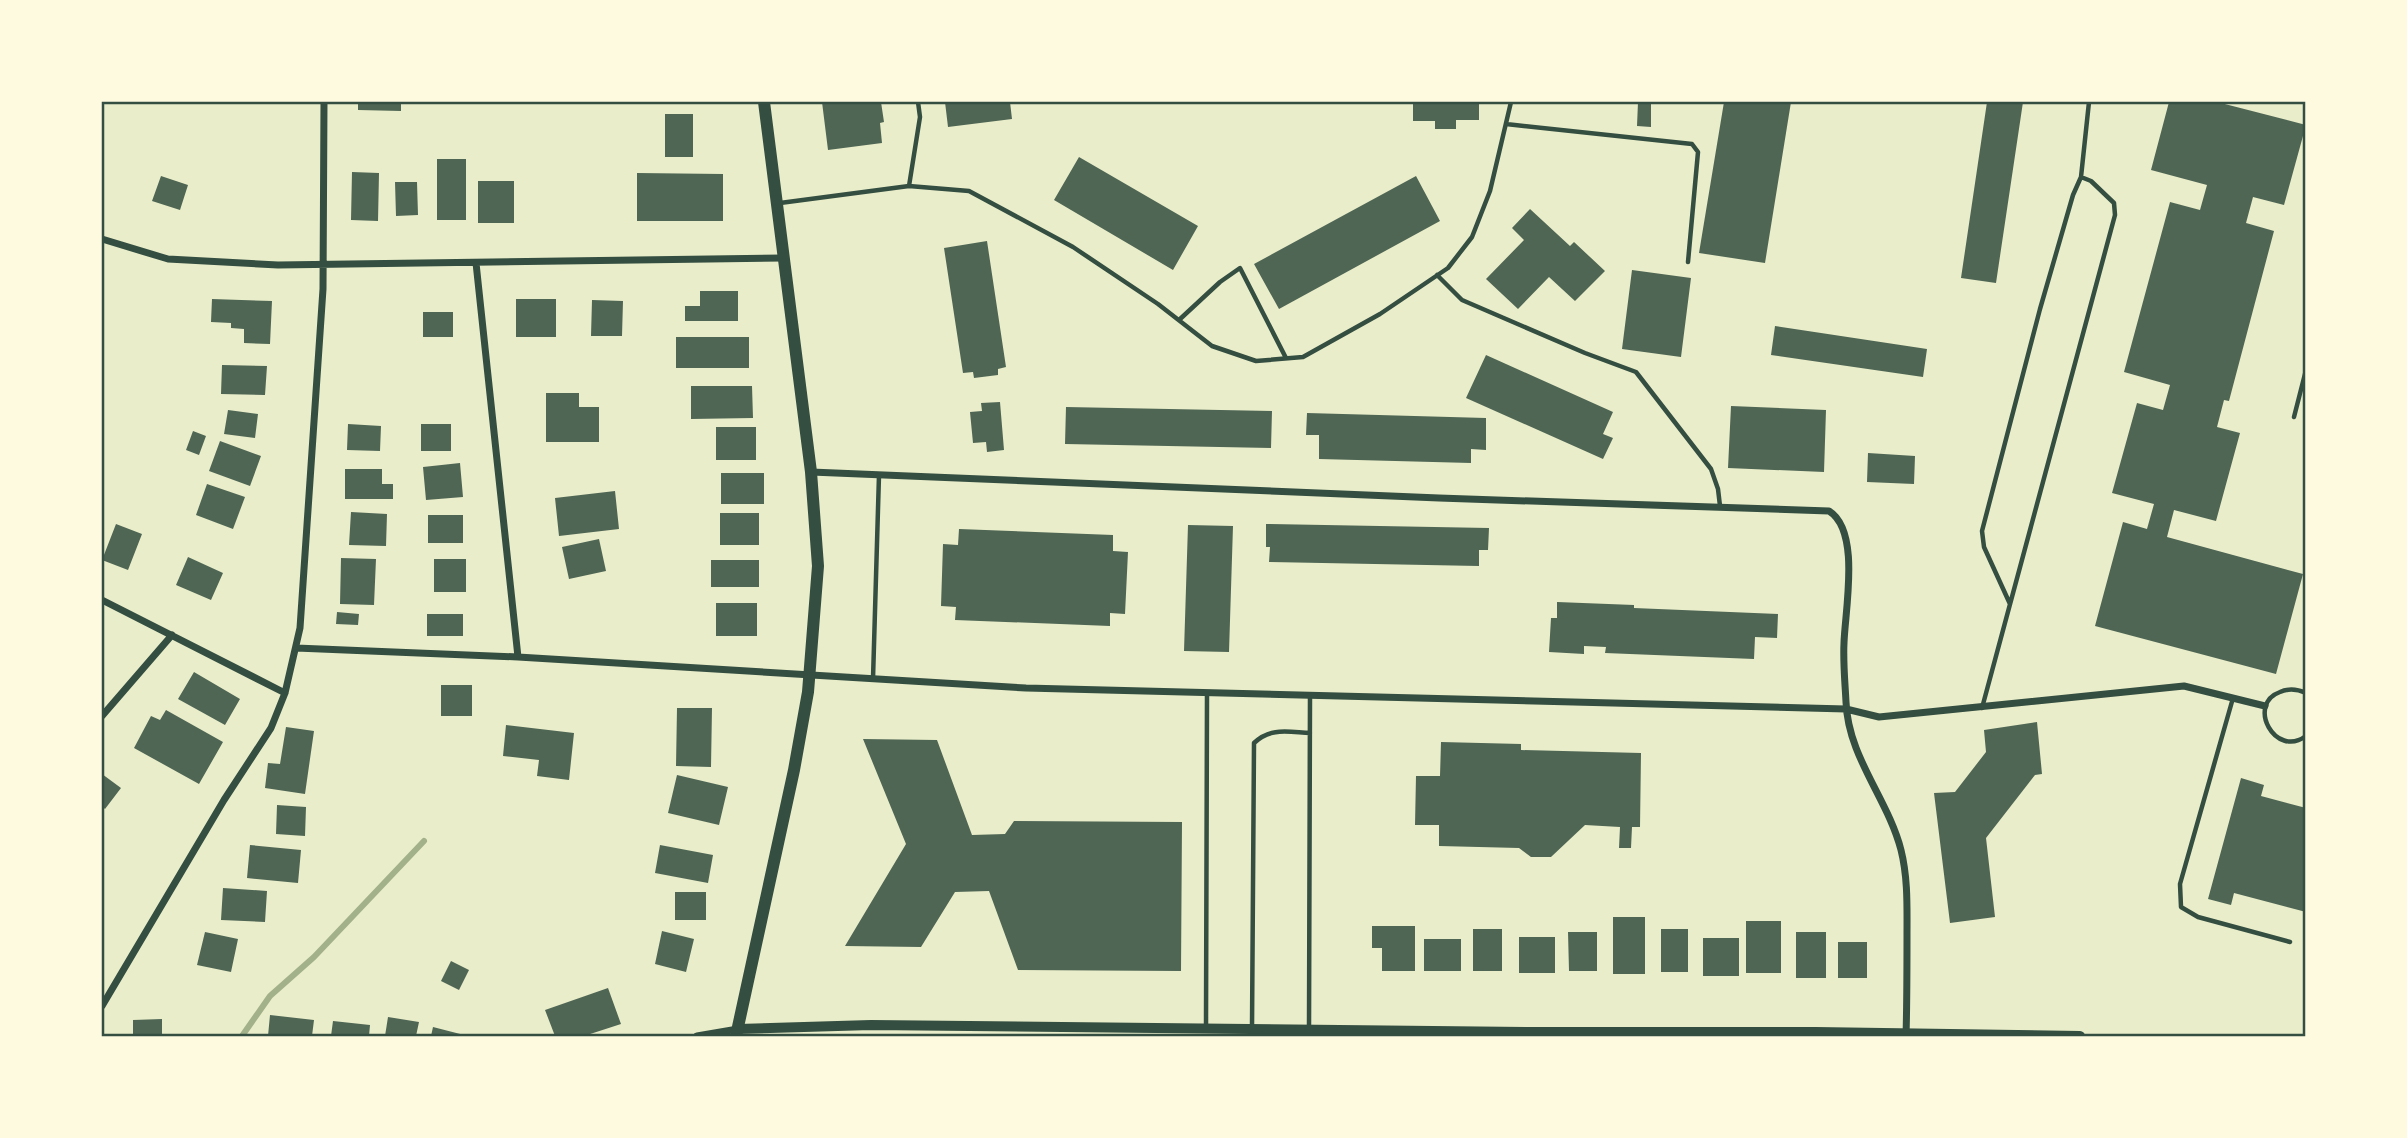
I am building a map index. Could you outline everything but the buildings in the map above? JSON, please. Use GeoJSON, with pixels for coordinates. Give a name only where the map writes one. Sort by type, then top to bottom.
{"type":"FeatureCollection","features":[{"type":"Feature","properties":{"kind":"main road"},"geometry":{"type":"LineString","coordinates":[[737,1033],[794,770],[811,675],[818,566],[811,472],[764,102]]}},
{"type":"Feature","properties":{"kind":"street"},"geometry":{"type":"LineString","coordinates":[[102,1006],[224,800],[271,728],[285,693],[301,615],[324,266],[324,102]]}},
{"type":"Feature","properties":{"kind":"street"},"geometry":{"type":"LineString","coordinates":[[102,239],[168,259],[324,266],[783,258]]}},
{"type":"Feature","properties":{"kind":"street"},"geometry":{"type":"LineString","coordinates":[[476,263],[518,657]]}},
{"type":"Feature","properties":{"kind":"street"},"geometry":{"type":"LineString","coordinates":[[811,472],[1829,511],[1837,516],[1844,527],[1848,555],[1844,644],[1849,730],[1891,817],[1902,852],[1907,890],[1906,1035]]}},
{"type":"Feature","properties":{"kind":"street"},"geometry":{"type":"LineString","coordinates":[[102,600],[285,693]]}},
{"type":"Feature","properties":{"kind":"street"},"geometry":{"type":"LineString","coordinates":[[102,716],[172,635]]}},
{"type":"Feature","properties":{"kind":"street"},"geometry":{"type":"LineString","coordinates":[[296,648],[518,657],[1026,688],[1846,709],[1879,717],[2185,686],[2265,706]]}},
{"type":"Feature","properties":{"kind":"street"},"geometry":{"type":"LineString","coordinates":[[697,1037],[871,1025],[2080,1037]]}},
{"type":"Feature","properties":{"kind":"lane"},"geometry":{"type":"LineString","coordinates":[[909,186],[920,117],[918,102]]}},
{"type":"Feature","properties":{"kind":"lane"},"geometry":{"type":"LineString","coordinates":[[777,203],[909,186],[969,191],[1073,247],[1212,346],[1255,361],[1303,357],[1380,313],[1448,268],[1472,237],[1490,191],[1511,102]]}},
{"type":"Feature","properties":{"kind":"lane"},"geometry":{"type":"LineString","coordinates":[[2010,604],[1984,547],[1982,531],[2040,309],[2073,195],[2081,177],[2089,102]]}},
{"type":"Feature","properties":{"kind":"lane"},"geometry":{"type":"LineString","coordinates":[[1506,124],[1692,144],[1698,152],[1688,262]]}},
{"type":"Feature","properties":{"kind":"lane"},"geometry":{"type":"LineString","coordinates":[[1982,708],[2115,215],[2114,203],[2091,181],[2081,177]]}},
{"type":"Feature","properties":{"kind":"lane"},"geometry":{"type":"LineString","coordinates":[[1179,320],[1220,282],[1240,268],[1286,358]]}},
{"type":"Feature","properties":{"kind":"lane"},"geometry":{"type":"LineString","coordinates":[[1437,275],[1462,300],[1636,372],[1711,469],[1720,506]]}},
{"type":"Feature","properties":{"kind":"lane"},"geometry":{"type":"LineString","coordinates":[[2294,417],[2305,370]]}},
{"type":"Feature","properties":{"kind":"lane"},"geometry":{"type":"LineString","coordinates":[[873,679],[879,475]]}},
{"type":"Feature","properties":{"kind":"lane"},"geometry":{"type":"LineString","coordinates":[[2305,693],[2288,688],[2274,694],[2265,706],[2264,721],[2272,734],[2285,741],[2300,740],[2305,736]]}},
{"type":"Feature","properties":{"kind":"lane"},"geometry":{"type":"LineString","coordinates":[[1206,1028],[1207,692]]}},
{"type":"Feature","properties":{"kind":"lane"},"geometry":{"type":"LineString","coordinates":[[1309,1029],[1310,695]]}},
{"type":"Feature","properties":{"kind":"lane"},"geometry":{"type":"LineString","coordinates":[[2233,698],[2180,884],[2181,907],[2198,917],[2290,942]]}},
{"type":"Feature","properties":{"kind":"lane"},"geometry":{"type":"LineString","coordinates":[[1252,1029],[1254,743],[1263,735],[1277,731],[1310,733]]}},
{"type":"Feature","properties":{"kind":"waterway"},"geometry":{"type":"LineString","coordinates":[[242,1036],[270,996],[314,957],[424,841]]}}]}
